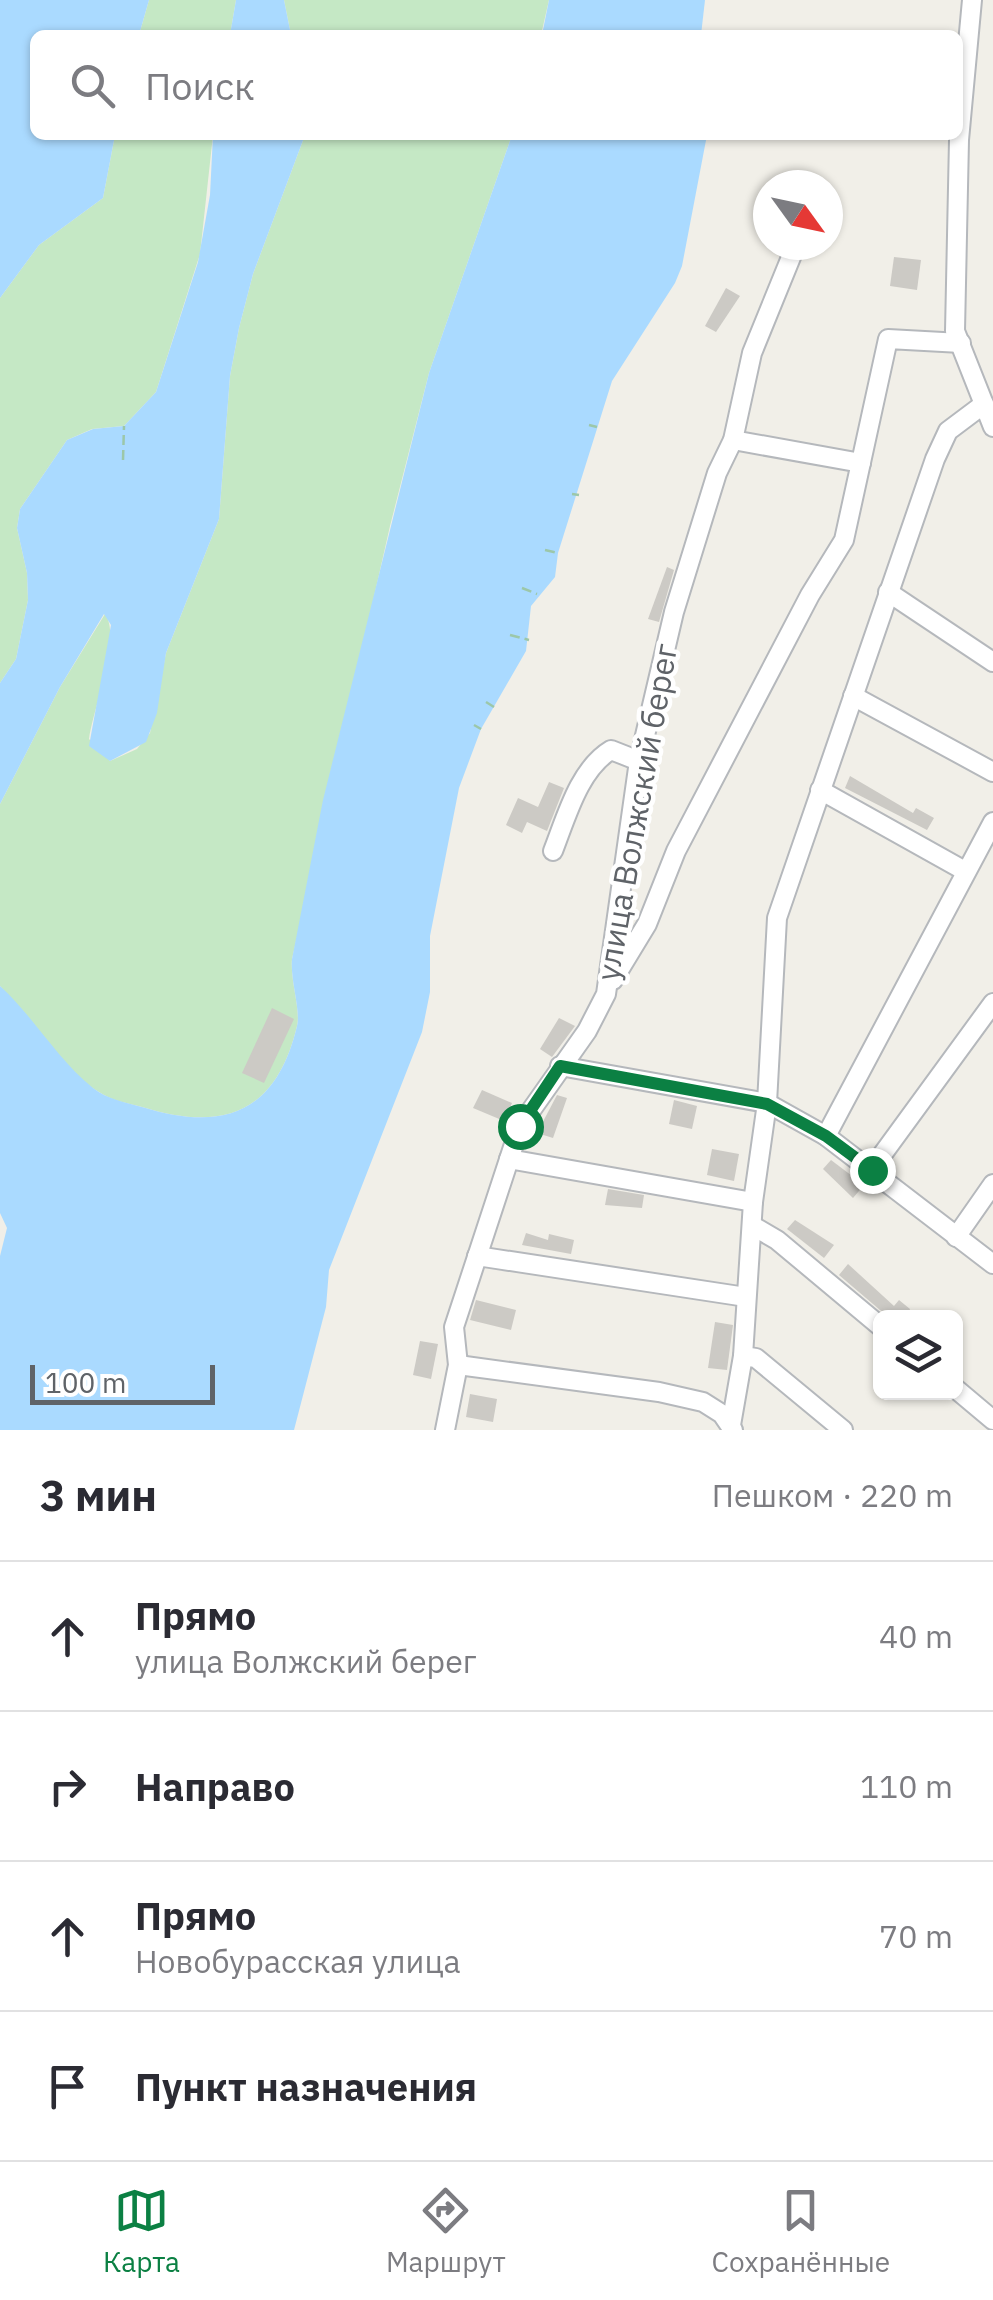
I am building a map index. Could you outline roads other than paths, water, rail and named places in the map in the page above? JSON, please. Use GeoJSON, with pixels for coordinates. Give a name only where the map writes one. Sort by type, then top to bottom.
{"type":"FeatureCollection","features":[{"type":"Feature","properties":{"kind":"street"},"geometry":{"type":"LineString","coordinates":[[963,97],[972,0]]}},
{"type":"Feature","properties":{"kind":"street"},"geometry":{"type":"LineString","coordinates":[[959,140],[956,331],[993,427]]}},
{"type":"Feature","properties":{"kind":"street","name":"улица Волжский берег"},"geometry":{"type":"LineString","coordinates":[[445,1430],[458,1365],[454,1327],[520,1126],[587,1031],[606,994],[639,761],[674,612],[732,440],[752,353],[790,260]]}},
{"type":"Feature","properties":{"kind":"street"},"geometry":{"type":"LineString","coordinates":[[606,994],[647,924],[676,851],[800,612],[844,540],[888,339],[961,343]]}},
{"type":"Feature","properties":{"kind":"street"},"geometry":{"type":"LineString","coordinates":[[732,1428],[743,1356],[753,1202],[767,1104],[777,918],[888,592],[948,431],[984,404]]}},
{"type":"Feature","properties":{"kind":"street"},"geometry":{"type":"LineString","coordinates":[[732,440],[861,463]]}},
{"type":"Feature","properties":{"kind":"street"},"geometry":{"type":"LineString","coordinates":[[888,592],[993,662]]}},
{"type":"Feature","properties":{"kind":"street"},"geometry":{"type":"LineString","coordinates":[[852,696],[993,772]]}},
{"type":"Feature","properties":{"kind":"street"},"geometry":{"type":"LineString","coordinates":[[553,851],[572,802],[600,757],[612,750],[639,761]]}},
{"type":"Feature","properties":{"kind":"street"},"geometry":{"type":"LineString","coordinates":[[820,790],[965,871]]}},
{"type":"Feature","properties":{"kind":"street"},"geometry":{"type":"LineString","coordinates":[[826,1136],[993,822]]}},
{"type":"Feature","properties":{"kind":"street"},"geometry":{"type":"LineString","coordinates":[[872,1170],[993,1003]]}},
{"type":"Feature","properties":{"kind":"street"},"geometry":{"type":"LineString","coordinates":[[560,1066],[767,1104],[826,1136],[993,1264]]}},
{"type":"Feature","properties":{"kind":"street"},"geometry":{"type":"LineString","coordinates":[[510,1159],[753,1202]]}},
{"type":"Feature","properties":{"kind":"street"},"geometry":{"type":"LineString","coordinates":[[956,1237],[993,1184]]}},
{"type":"Feature","properties":{"kind":"street"},"geometry":{"type":"LineString","coordinates":[[752,1226],[777,1240],[873,1320]]}},
{"type":"Feature","properties":{"kind":"street"},"geometry":{"type":"LineString","coordinates":[[478,1256],[746,1297]]}},
{"type":"Feature","properties":{"kind":"street"},"geometry":{"type":"LineString","coordinates":[[743,1356],[756,1358],[843,1430]]}},
{"type":"Feature","properties":{"kind":"street"},"geometry":{"type":"LineString","coordinates":[[458,1365],[659,1392],[703,1402],[732,1428]]}},
{"type":"Feature","properties":{"kind":"street"},"geometry":{"type":"LineString","coordinates":[[963,1395],[993,1420]]}},
{"type":"Feature","properties":{"kind":"water"},"geometry":{"type":"Polygon","coordinates":[[[0,0],[149,0],[140,30],[30,30],[30,140],[114,140],[103,198],[39,245],[0,298],[0,0]]]}},
{"type":"Feature","properties":{"kind":"water"},"geometry":{"type":"Polygon","coordinates":[[[236,0],[284,0],[290,30],[231,30],[236,0]]]}},
{"type":"Feature","properties":{"kind":"water"},"geometry":{"type":"Polygon","coordinates":[[[549,0],[705,0],[702,30],[543,30],[549,0]]]}},
{"type":"Feature","properties":{"kind":"water"},"geometry":{"type":"Polygon","coordinates":[[[213,140],[303,140],[253,274],[239,328],[230,376],[219,519],[166,653],[157,713],[146,742],[110,761],[89,746],[111,625],[104,614],[60,687],[0,804],[0,683],[16,659],[28,600],[27,573],[17,528],[20,509],[67,440],[93,429],[124,426],[156,392],[198,262],[210,195],[213,140]]]}},
{"type":"Feature","properties":{"kind":"water"},"geometry":{"type":"Polygon","coordinates":[[[510,140],[706,140],[682,266],[612,381],[558,553],[555,577],[531,606],[526,651],[481,729],[459,788],[430,936],[430,992],[422,1032],[329,1270],[326,1307],[294,1430],[0,1430],[0,1256],[7,1228],[0,1213],[0,986],[80,1077],[116,1100],[171,1114],[221,1116],[260,1097],[275,1079],[288,1056],[297,1026],[292,959],[323,800],[429,373],[510,140]]]}}]}
